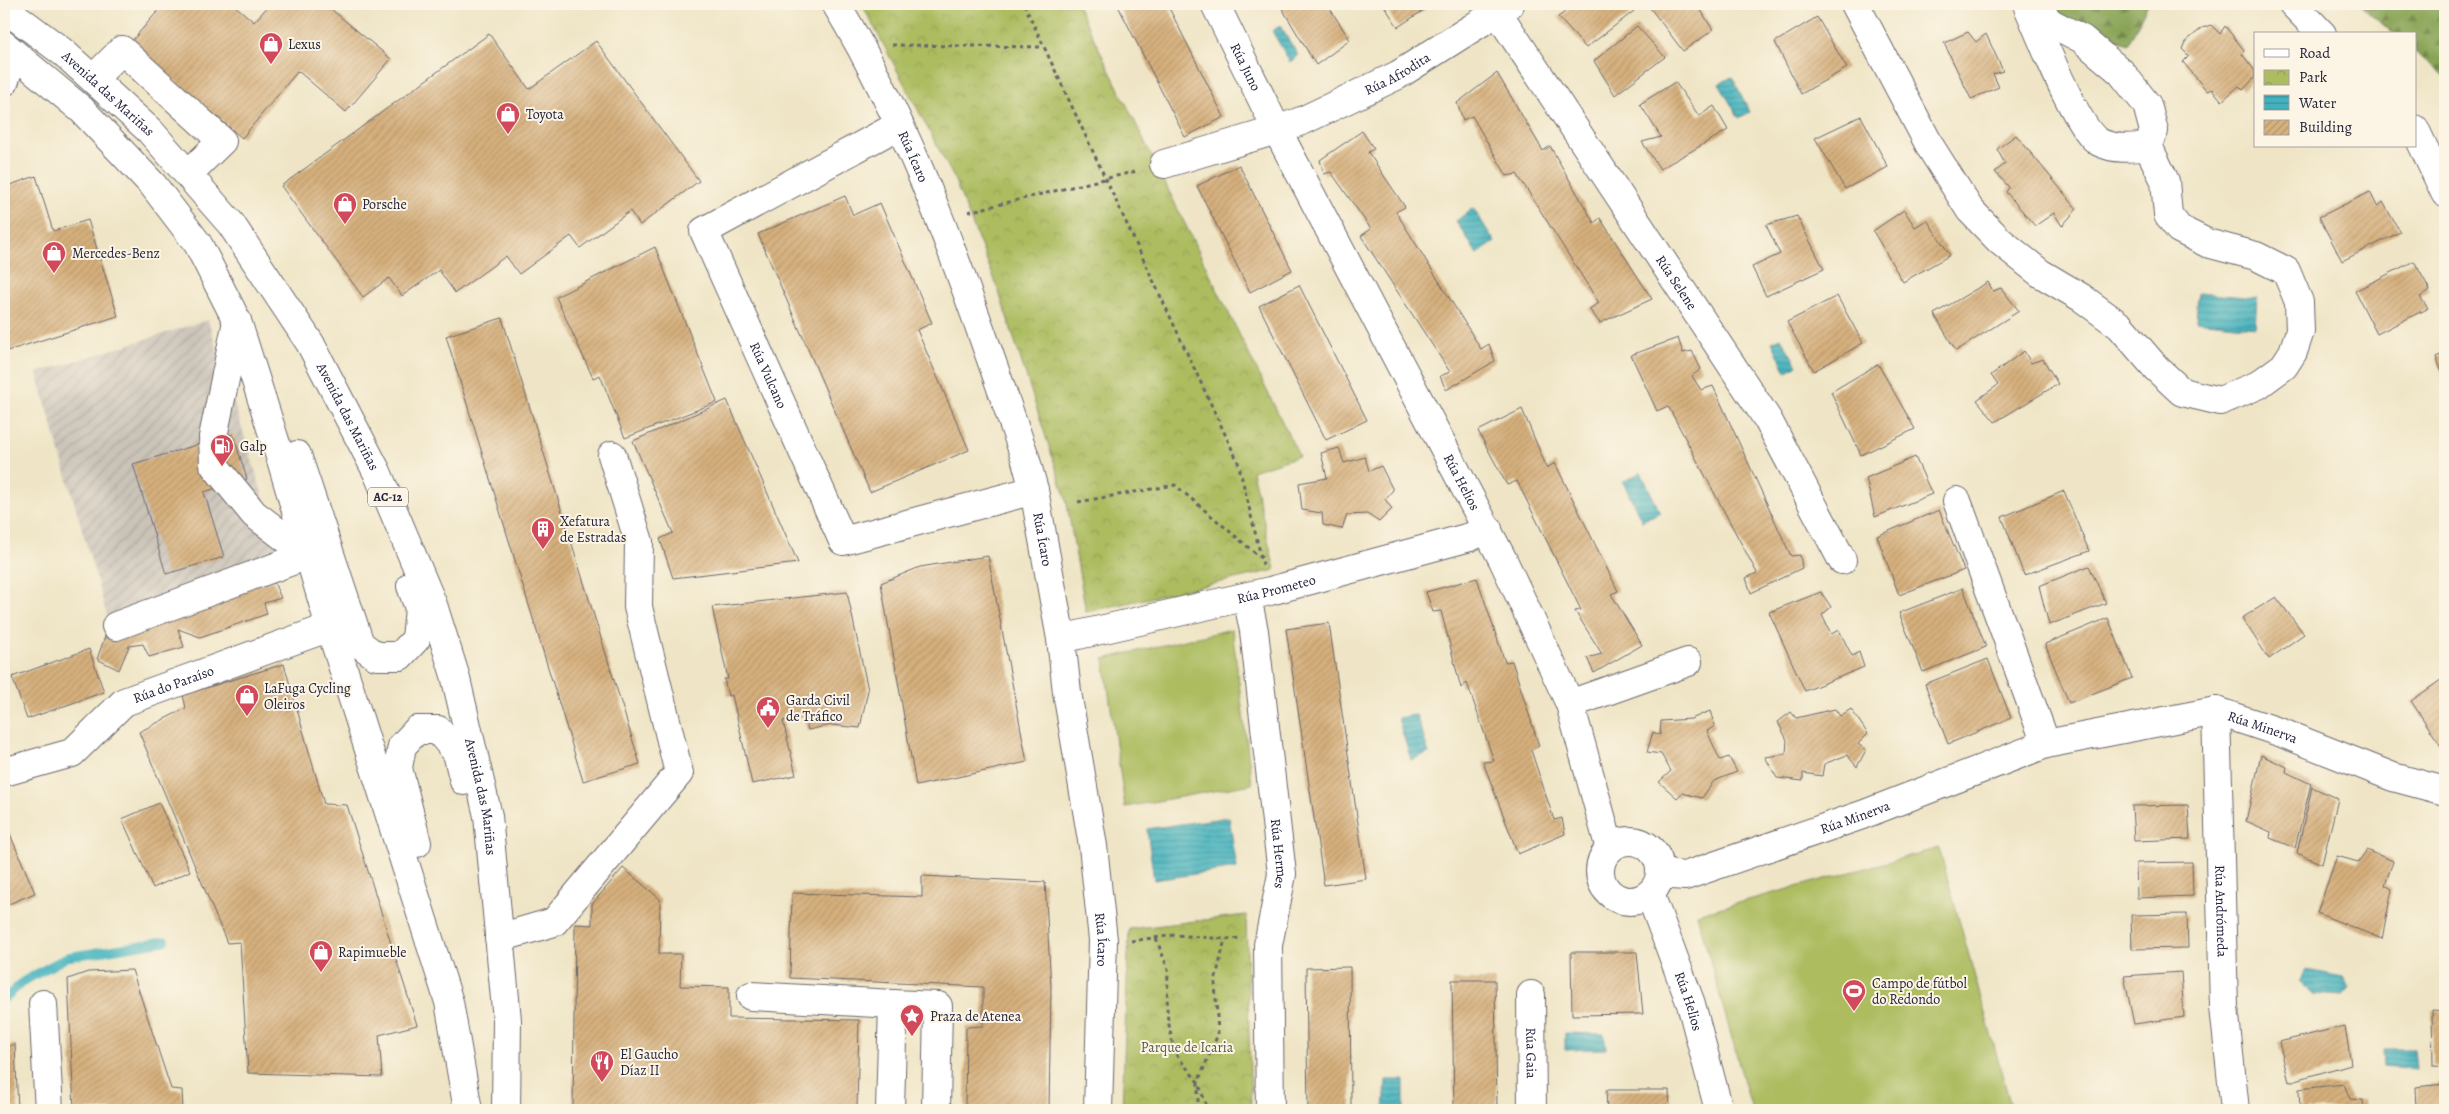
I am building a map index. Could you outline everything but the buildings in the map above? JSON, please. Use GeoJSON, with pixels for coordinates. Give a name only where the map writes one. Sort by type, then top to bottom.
{"type":"FeatureCollection","features":[{"type":"Feature","properties":{"kind":"main road","name":"Rúa Ícaro"},"geometry":{"type":"LineString","coordinates":[[836,4],[859,42],[941,218],[1025,457],[1034,490],[1061,639],[1067,692],[1093,846],[1103,940],[1098,1110]]}},
{"type":"Feature","properties":{"kind":"main road","name":"Rúa Juno"},"geometry":{"type":"LineString","coordinates":[[1214,4],[1277,130]]}},
{"type":"Feature","properties":{"kind":"main road"},"geometry":{"type":"LineString","coordinates":[[1855,4],[1931,148],[1970,210],[2000,241],[2040,273],[2082,298],[2120,326],[2156,368],[2182,392],[2220,400],[2258,385],[2284,366],[2293,352],[2300,331],[2299,302],[2286,270],[2256,256],[2207,243],[2179,229],[2168,215],[2165,182],[2148,146],[2154,131],[2148,105],[2121,72],[2082,39],[2052,23],[2031,4]]}},
{"type":"Feature","properties":{"kind":"main road"},"geometry":{"type":"LineString","coordinates":[[2027,4],[2083,124],[2099,142],[2126,148],[2148,146]]}},
{"type":"Feature","properties":{"kind":"main road"},"geometry":{"type":"LineString","coordinates":[[2293,4],[2320,32]]}},
{"type":"Feature","properties":{"kind":"main road","name":"Rúa Afrodita"},"geometry":{"type":"LineString","coordinates":[[1154,167],[1277,130],[1398,75],[1500,7]]}},
{"type":"Feature","properties":{"kind":"main road","name":"Rúa Selene"},"geometry":{"type":"LineString","coordinates":[[1500,7],[1768,420],[1842,560]]}},
{"type":"Feature","properties":{"kind":"main road","name":"Avenida das Mariñas"},"geometry":{"type":"LineString","coordinates":[[4,8],[94,78],[150,130],[231,224],[310,344],[377,472],[433,605],[455,675],[488,816],[507,1020],[506,1110]]}},
{"type":"Feature","properties":{"kind":"main road"},"geometry":{"type":"LineString","coordinates":[[4,47],[8,62],[7,75],[4,82]]}},
{"type":"Feature","properties":{"kind":"main road"},"geometry":{"type":"LineString","coordinates":[[4,47],[82,110],[152,185],[198,244],[237,321],[330,627],[449,1002]]}},
{"type":"Feature","properties":{"kind":"main road"},"geometry":{"type":"LineString","coordinates":[[94,78],[122,50],[222,142],[189,173]]}},
{"type":"Feature","properties":{"kind":"main road","name":"Rúa Vulcano"},"geometry":{"type":"LineString","coordinates":[[899,125],[704,231],[843,542],[1034,490]]}},
{"type":"Feature","properties":{"kind":"main road"},"geometry":{"type":"LineString","coordinates":[[2416,129],[2445,150]]}},
{"type":"Feature","properties":{"kind":"main road","name":"Rúa Helios"},"geometry":{"type":"LineString","coordinates":[[1277,130],[1488,528],[1570,704],[1610,849],[1624,842],[1645,844],[1653,851],[1660,864],[1656,884],[1719,1110]]}},
{"type":"Feature","properties":{"kind":"main road"},"geometry":{"type":"LineString","coordinates":[[2416,130],[2445,193]]}},
{"type":"Feature","properties":{"kind":"main road"},"geometry":{"type":"LineString","coordinates":[[237,321],[213,437],[214,465],[254,514],[308,555]]}},
{"type":"Feature","properties":{"kind":"main road"},"geometry":{"type":"LineString","coordinates":[[260,394],[300,460],[360,644],[376,656],[400,656],[416,639],[420,608],[390,534],[377,472]]}},
{"type":"Feature","properties":{"kind":"main road"},"geometry":{"type":"LineString","coordinates":[[499,938],[554,922],[679,773],[638,607],[638,542],[612,455]]}},
{"type":"Feature","properties":{"kind":"main road"},"geometry":{"type":"LineString","coordinates":[[1957,501],[2046,744]]}},
{"type":"Feature","properties":{"kind":"main road","name":"Rúa Prometeo"},"geometry":{"type":"LineString","coordinates":[[1061,639],[1259,594],[1470,537],[1488,528]]}},
{"type":"Feature","properties":{"kind":"main road"},"geometry":{"type":"LineString","coordinates":[[116,626],[308,555]]}},
{"type":"Feature","properties":{"kind":"main road","name":"Rúa Hermes"},"geometry":{"type":"LineString","coordinates":[[1259,594],[1254,631],[1282,874],[1268,945],[1270,1110]]}},
{"type":"Feature","properties":{"kind":"main road","name":"Rúa do Paraíso"},"geometry":{"type":"LineString","coordinates":[[4,772],[72,753],[124,702],[330,627]]}},
{"type":"Feature","properties":{"kind":"main road"},"geometry":{"type":"LineString","coordinates":[[1570,704],[1688,662]]}},
{"type":"Feature","properties":{"kind":"main road","name":"Rúa Minerva"},"geometry":{"type":"LineString","coordinates":[[1656,884],[1685,876],[1862,815],[2046,744],[2216,711],[2282,733],[2393,777],[2445,790]]}},
{"type":"Feature","properties":{"kind":"main road","name":"Rúa Andrómeda"},"geometry":{"type":"LineString","coordinates":[[2216,711],[2224,1007],[2235,1110]]}},
{"type":"Feature","properties":{"kind":"main road"},"geometry":{"type":"LineString","coordinates":[[468,1110],[449,1002],[434,899],[410,818],[398,768],[402,746],[417,730],[438,730],[458,753],[472,814],[494,883]]}},
{"type":"Feature","properties":{"kind":"main road"},"geometry":{"type":"LineString","coordinates":[[1610,849],[1600,867],[1600,877],[1605,888],[1612,896],[1626,902],[1636,901],[1656,884]]}},
{"type":"Feature","properties":{"kind":"main road","name":"Rúa Gaia"},"geometry":{"type":"LineString","coordinates":[[1531,995],[1532,1110]]}},
{"type":"Feature","properties":{"kind":"main road"},"geometry":{"type":"LineString","coordinates":[[751,996],[938,1006],[936,1110]]}},
{"type":"Feature","properties":{"kind":"main road"},"geometry":{"type":"LineString","coordinates":[[42,1004],[49,1110]]}},
{"type":"Feature","properties":{"kind":"main road"},"geometry":{"type":"LineString","coordinates":[[890,1110],[893,1004]]}},
{"type":"Feature","properties":{"kind":"path"},"geometry":{"type":"LineString","coordinates":[[4,13],[11,4]]}},
{"type":"Feature","properties":{"kind":"path"},"geometry":{"type":"LineString","coordinates":[[1024,4],[1238,462],[1262,559],[1259,594]]}},
{"type":"Feature","properties":{"kind":"path"},"geometry":{"type":"LineString","coordinates":[[859,42],[884,45],[1044,47]]}},
{"type":"Feature","properties":{"kind":"path"},"geometry":{"type":"LineString","coordinates":[[967,212],[1154,167]]}},
{"type":"Feature","properties":{"kind":"path"},"geometry":{"type":"LineString","coordinates":[[1078,502],[1175,485],[1262,559]]}},
{"type":"Feature","properties":{"kind":"path"},"geometry":{"type":"LineString","coordinates":[[1103,940],[1129,942],[1175,935],[1225,940],[1270,932]]}},
{"type":"Feature","properties":{"kind":"path"},"geometry":{"type":"LineString","coordinates":[[1156,938],[1168,969],[1167,1014],[1174,1052],[1198,1082],[1208,1110]]}},
{"type":"Feature","properties":{"kind":"path"},"geometry":{"type":"LineString","coordinates":[[1198,1110],[1198,1082],[1218,1034],[1215,982],[1225,940]]}},
{"type":"Feature","properties":{"kind":"shaded area"},"geometry":{"type":"Polygon","coordinates":[[[208,320],[285,566],[110,626],[37,373],[208,320]]]}},
{"type":"Feature","properties":{"kind":"green space"},"geometry":{"type":"Polygon","coordinates":[[[862,4],[1077,4],[1299,456],[1252,471],[1275,570],[1086,612],[1066,499],[997,286],[953,176],[862,4]]]}},
{"type":"Feature","properties":{"kind":"green space"},"geometry":{"type":"Polygon","coordinates":[[[2037,4],[2148,4],[2128,44],[2038,8],[2037,4]]]}},
{"type":"Feature","properties":{"kind":"green space"},"geometry":{"type":"Polygon","coordinates":[[[2359,4],[2445,4],[2445,77],[2416,53],[2416,32],[2392,32],[2359,4]]]}},
{"type":"Feature","properties":{"kind":"green space"},"geometry":{"type":"Polygon","coordinates":[[[1232,629],[1252,784],[1125,807],[1104,659],[1232,629]]]}},
{"type":"Feature","properties":{"kind":"green space","name":"Campo de fútbol do Redondo"},"geometry":{"type":"Polygon","coordinates":[[[1939,848],[2012,1110],[1752,1110],[1697,914],[1939,848]]]}},
{"type":"Feature","properties":{"kind":"green space","name":"Parque de Icaria"},"geometry":{"type":"Polygon","coordinates":[[[1246,915],[1251,1110],[1122,1110],[1129,929],[1246,915]]]}},
{"type":"Feature","properties":{"kind":"water"},"geometry":{"type":"Polygon","coordinates":[[[1280,26],[1298,55],[1290,62],[1272,31],[1280,26]]]}},
{"type":"Feature","properties":{"kind":"water"},"geometry":{"type":"Polygon","coordinates":[[[1732,77],[1750,112],[1739,118],[1719,84],[1732,77]]]}},
{"type":"Feature","properties":{"kind":"water"},"geometry":{"type":"Polygon","coordinates":[[[1473,208],[1495,242],[1477,254],[1456,221],[1473,208]]]}},
{"type":"Feature","properties":{"kind":"water"},"geometry":{"type":"Polygon","coordinates":[[[2198,293],[2257,298],[2255,327],[2196,321],[2198,293]]]}},
{"type":"Feature","properties":{"kind":"water"},"geometry":{"type":"Polygon","coordinates":[[[1781,338],[1797,365],[1786,372],[1772,342],[1781,338]]]}},
{"type":"Feature","properties":{"kind":"water"},"geometry":{"type":"Polygon","coordinates":[[[1641,472],[1660,512],[1642,521],[1623,482],[1641,472]]]}},
{"type":"Feature","properties":{"kind":"water"},"geometry":{"type":"Polygon","coordinates":[[[1416,715],[1429,753],[1411,760],[1398,718],[1416,715]]]}},
{"type":"Feature","properties":{"kind":"water"},"geometry":{"type":"Polygon","coordinates":[[[1229,817],[1237,868],[1154,880],[1147,829],[1229,817]]]}},
{"type":"Feature","properties":{"kind":"water"},"geometry":{"type":"Polygon","coordinates":[[[2306,970],[2343,977],[2349,988],[2343,996],[2313,994],[2300,981],[2306,970]]]}},
{"type":"Feature","properties":{"kind":"water"},"geometry":{"type":"Polygon","coordinates":[[[1565,1033],[1604,1034],[1606,1049],[1565,1050],[1565,1033]]]}},
{"type":"Feature","properties":{"kind":"water"},"geometry":{"type":"Polygon","coordinates":[[[2383,1049],[2414,1049],[2416,1069],[2384,1066],[2383,1049]]]}},
{"type":"Feature","properties":{"kind":"water"},"geometry":{"type":"Polygon","coordinates":[[[1386,1080],[1404,1080],[1404,1110],[1384,1110],[1386,1080]]]}},
{"type":"Feature","properties":{"kind":"waterway"},"geometry":{"type":"LineString","coordinates":[[4,999],[24,981],[67,957],[165,941]]}},
{"type":"Feature","properties":{"kind":"place","name":"Lexus"},"geometry":{"type":"Point","coordinates":[271,65]}},
{"type":"Feature","properties":{"kind":"place","name":"Toyota"},"geometry":{"type":"Point","coordinates":[508,135]}},
{"type":"Feature","properties":{"kind":"place","name":"Porsche"},"geometry":{"type":"Point","coordinates":[345,225]}},
{"type":"Feature","properties":{"kind":"place","name":"Mercedes-Benz"},"geometry":{"type":"Point","coordinates":[54,274]}},
{"type":"Feature","properties":{"kind":"place","name":"Galp"},"geometry":{"type":"Point","coordinates":[222,467]}},
{"type":"Feature","properties":{"kind":"place","name":"Xefatura de Estradas"},"geometry":{"type":"Point","coordinates":[543,550]}},
{"type":"Feature","properties":{"kind":"place","name":"LaFuga Cycling Oleiros"},"geometry":{"type":"Point","coordinates":[247,717]}},
{"type":"Feature","properties":{"kind":"place","name":"Garda Civil de Tráfico"},"geometry":{"type":"Point","coordinates":[768,729]}},
{"type":"Feature","properties":{"kind":"place","name":"Rapimueble"},"geometry":{"type":"Point","coordinates":[321,973]}},
{"type":"Feature","properties":{"kind":"place","name":"Campo de fútbol do Redondo"},"geometry":{"type":"Point","coordinates":[1854,1012]}},
{"type":"Feature","properties":{"kind":"place","name":"Praza de Atenea"},"geometry":{"type":"Point","coordinates":[912,1037]}},
{"type":"Feature","properties":{"kind":"place","name":"El Gaucho Díaz II"},"geometry":{"type":"Point","coordinates":[602,1083]}}]}
